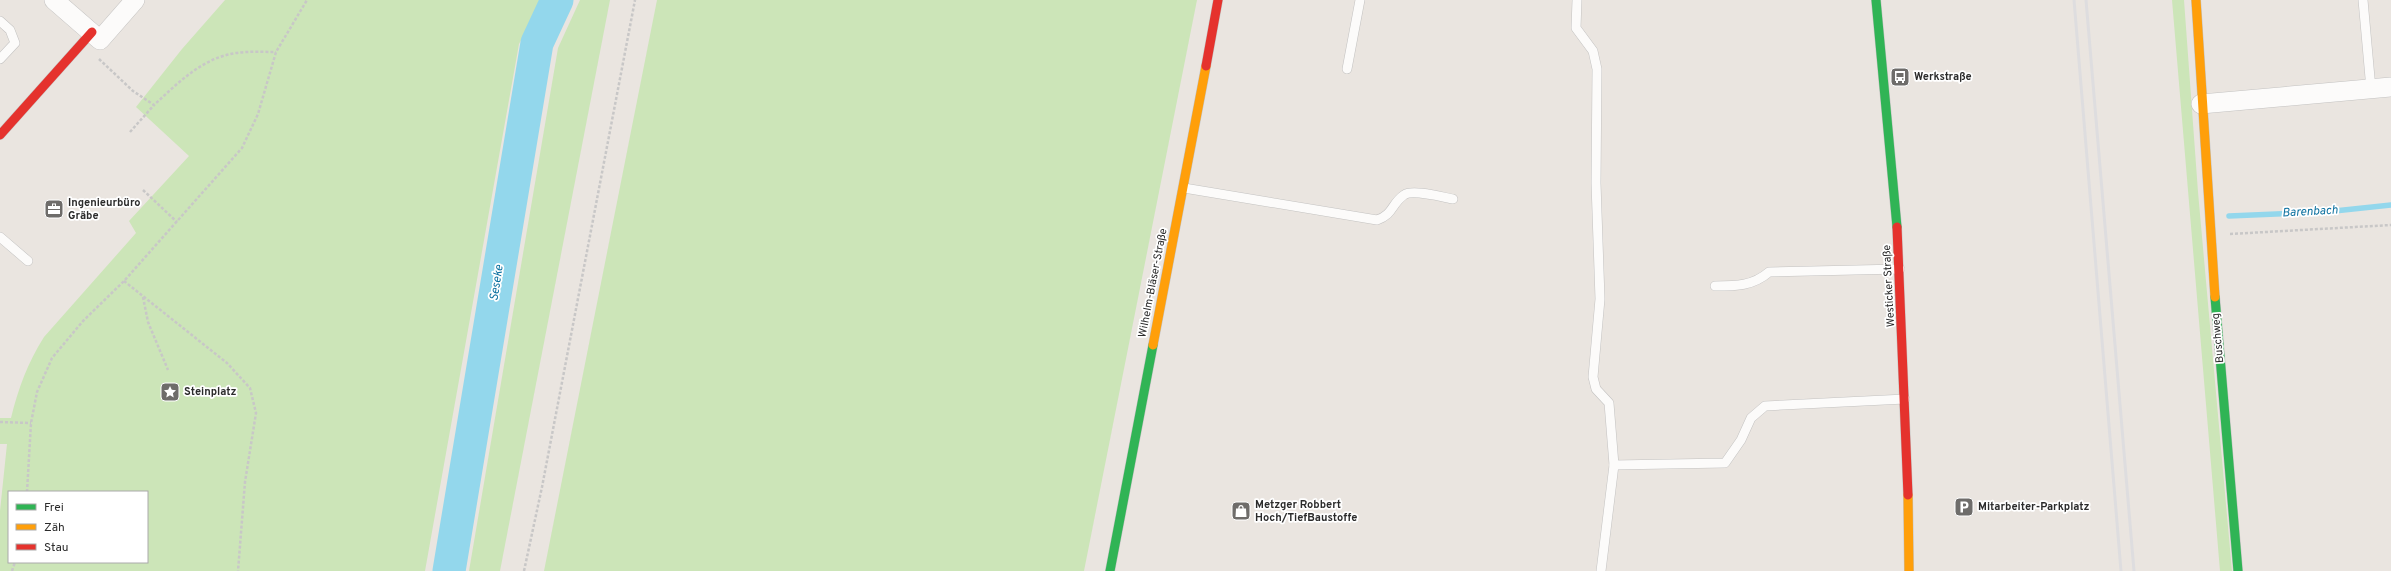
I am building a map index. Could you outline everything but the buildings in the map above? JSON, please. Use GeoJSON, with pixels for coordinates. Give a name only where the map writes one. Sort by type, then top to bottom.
{"type":"FeatureCollection","features":[{"type":"Feature","properties":{"kind":"street"},"geometry":{"type":"LineString","coordinates":[[54,0],[87,38],[100,40],[135,0]]}},
{"type":"Feature","properties":{"kind":"street","name":"Wilhelm-Bläser-Straße"},"geometry":{"type":"LineString","coordinates":[[1110,571],[1184,188],[1218,0]]}},
{"type":"Feature","properties":{"kind":"street","name":"Westicker Straße"},"geometry":{"type":"LineString","coordinates":[[1876,0],[1886,76],[1901,269],[1906,399],[1909,571]]}},
{"type":"Feature","properties":{"kind":"street","name":"Buschweg"},"geometry":{"type":"LineString","coordinates":[[2196,0],[2210,235],[2238,571]]}},
{"type":"Feature","properties":{"kind":"street"},"geometry":{"type":"LineString","coordinates":[[0,135],[87,38]]}},
{"type":"Feature","properties":{"kind":"street"},"geometry":{"type":"LineString","coordinates":[[2201,104],[2391,87]]}},
{"type":"Feature","properties":{"kind":"lane"},"geometry":{"type":"LineString","coordinates":[[1347,69],[1360,0]]}},
{"type":"Feature","properties":{"kind":"lane"},"geometry":{"type":"LineString","coordinates":[[1577,0],[1576,28],[1593,50],[1597,69],[1596,183],[1600,298],[1593,377],[1596,389],[1609,403],[1614,465],[1601,571]]}},
{"type":"Feature","properties":{"kind":"lane"},"geometry":{"type":"LineString","coordinates":[[2363,0],[2371,89]]}},
{"type":"Feature","properties":{"kind":"lane"},"geometry":{"type":"LineString","coordinates":[[0,21],[10,30],[14,43],[0,59]]}},
{"type":"Feature","properties":{"kind":"lane"},"geometry":{"type":"LineString","coordinates":[[1184,188],[1377,220],[1388,216],[1403,196],[1410,192],[1453,199]]}},
{"type":"Feature","properties":{"kind":"lane"},"geometry":{"type":"LineString","coordinates":[[0,236],[28,261]]}},
{"type":"Feature","properties":{"kind":"lane"},"geometry":{"type":"LineString","coordinates":[[1715,286],[1742,286],[1761,279],[1769,272],[1901,269]]}},
{"type":"Feature","properties":{"kind":"lane"},"geometry":{"type":"LineString","coordinates":[[1614,465],[1725,463],[1741,440],[1751,418],[1765,406],[1906,399]]}},
{"type":"Feature","properties":{"kind":"path"},"geometry":{"type":"LineString","coordinates":[[27,491],[31,423],[37,392],[52,358],[83,321],[124,281],[242,148],[258,114],[276,52],[308,0]]}},
{"type":"Feature","properties":{"kind":"path"},"geometry":{"type":"LineString","coordinates":[[524,571],[542,487],[635,0]]}},
{"type":"Feature","properties":{"kind":"path"},"geometry":{"type":"LineString","coordinates":[[87,38],[133,91],[154,105]]}},
{"type":"Feature","properties":{"kind":"path"},"geometry":{"type":"LineString","coordinates":[[130,132],[154,105],[181,80],[205,62],[235,53],[276,52]]}},
{"type":"Feature","properties":{"kind":"path"},"geometry":{"type":"LineString","coordinates":[[143,190],[177,222]]}},
{"type":"Feature","properties":{"kind":"path"},"geometry":{"type":"LineString","coordinates":[[2210,235],[2391,225]]}},
{"type":"Feature","properties":{"kind":"path"},"geometry":{"type":"LineString","coordinates":[[124,281],[228,363],[250,388],[256,412],[245,482],[238,571]]}},
{"type":"Feature","properties":{"kind":"path"},"geometry":{"type":"LineString","coordinates":[[143,297],[148,322],[168,370]]}},
{"type":"Feature","properties":{"kind":"path"},"geometry":{"type":"LineString","coordinates":[[0,422],[31,423]]}},
{"type":"Feature","properties":{"kind":"green space"},"geometry":{"type":"Polygon","coordinates":[[[225,0],[542,0],[519,44],[425,571],[0,571],[0,511],[7,444],[0,444],[0,418],[11,418],[24,376],[44,337],[136,233],[129,221],[189,156],[136,107],[182,49],[225,0]]]}},
{"type":"Feature","properties":{"kind":"green space"},"geometry":{"type":"Polygon","coordinates":[[[580,0],[610,0],[500,571],[469,571],[558,48],[580,0]]]}},
{"type":"Feature","properties":{"kind":"green space"},"geometry":{"type":"Polygon","coordinates":[[[657,0],[1197,0],[1084,571],[544,571],[657,0]]]}},
{"type":"Feature","properties":{"kind":"green space"},"geometry":{"type":"Polygon","coordinates":[[[2172,0],[2184,0],[2198,192],[2232,571],[2220,571],[2172,0]]]}},
{"type":"Feature","properties":{"kind":"waterway","name":"Seseke"},"geometry":{"type":"LineString","coordinates":[[449,571],[537,43],[557,0]]}},
{"type":"Feature","properties":{"kind":"waterway","name":"Barenbach"},"geometry":{"type":"LineString","coordinates":[[2229,216],[2325,212],[2391,205]]}},
{"type":"Feature","properties":{"kind":"railway"},"geometry":{"type":"LineString","coordinates":[[2074,0],[2121,571]]}},
{"type":"Feature","properties":{"kind":"railway"},"geometry":{"type":"LineString","coordinates":[[2086,0],[2134,571]]}},
{"type":"Feature","properties":{"kind":"traffic: fast"},"geometry":{"type":"LineString","coordinates":[[1876,0],[1897,227]]}},
{"type":"Feature","properties":{"kind":"traffic: fast"},"geometry":{"type":"LineString","coordinates":[[2215,297],[2238,571]]}},
{"type":"Feature","properties":{"kind":"traffic: fast"},"geometry":{"type":"LineString","coordinates":[[1110,571],[1153,345]]}},
{"type":"Feature","properties":{"kind":"traffic: slow"},"geometry":{"type":"LineString","coordinates":[[2196,0],[2215,297]]}},
{"type":"Feature","properties":{"kind":"traffic: slow"},"geometry":{"type":"LineString","coordinates":[[1153,345],[1206,66]]}},
{"type":"Feature","properties":{"kind":"traffic: slow"},"geometry":{"type":"LineString","coordinates":[[1908,495],[1909,571]]}},
{"type":"Feature","properties":{"kind":"traffic: jam"},"geometry":{"type":"LineString","coordinates":[[1206,66],[1218,0]]}},
{"type":"Feature","properties":{"kind":"traffic: jam"},"geometry":{"type":"LineString","coordinates":[[0,135],[92,32]]}},
{"type":"Feature","properties":{"kind":"traffic: jam"},"geometry":{"type":"LineString","coordinates":[[1897,227],[1908,495]]}},
{"type":"Feature","properties":{"kind":"place","name":"Werkstraße"},"geometry":{"type":"Point","coordinates":[1900,77]}},
{"type":"Feature","properties":{"kind":"place","name":"Ingenieurbüro Gräbe"},"geometry":{"type":"Point","coordinates":[54,209]}},
{"type":"Feature","properties":{"kind":"place","name":"Steinplatz"},"geometry":{"type":"Point","coordinates":[170,392]}},
{"type":"Feature","properties":{"kind":"place","name":"Mitarbeiter-Parkplatz"},"geometry":{"type":"Point","coordinates":[1964,507]}},
{"type":"Feature","properties":{"kind":"place","name":"Metzger Robbert Hoch/TiefBaustoffe"},"geometry":{"type":"Point","coordinates":[1241,511]}}]}
